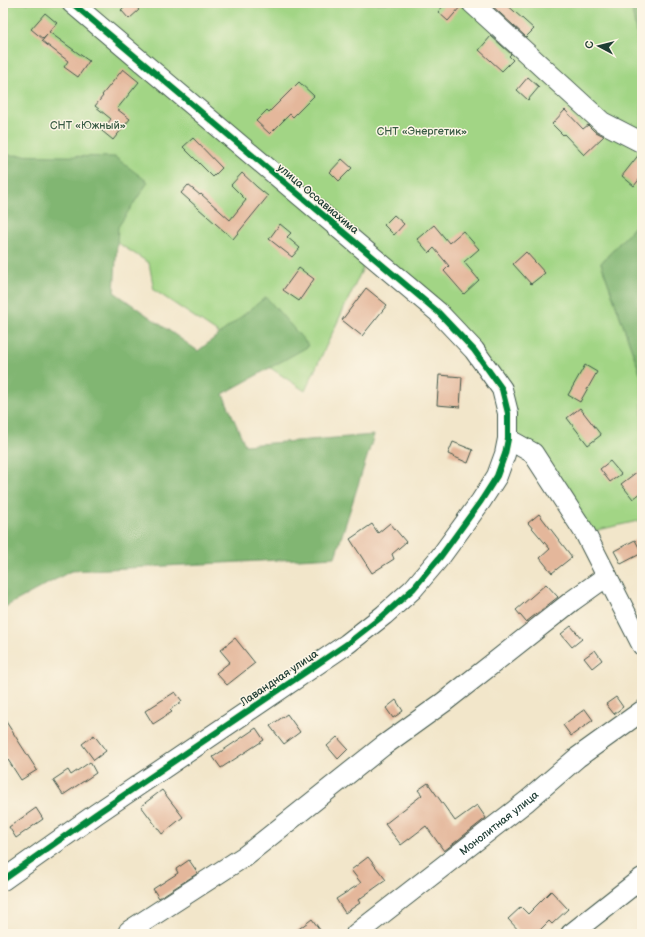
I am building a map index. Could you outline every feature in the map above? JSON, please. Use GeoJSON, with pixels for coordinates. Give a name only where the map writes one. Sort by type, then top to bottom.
{"type":"FeatureCollection","features":[{"type":"Feature","properties":{"kind":"street","name":"улица Осоавиахима"},"geometry":{"type":"LineString","coordinates":[[72,3],[438,312],[474,350],[502,389],[508,413],[508,439]]}},
{"type":"Feature","properties":{"kind":"street"},"geometry":{"type":"LineString","coordinates":[[472,3],[602,122],[641,142]]}},
{"type":"Feature","properties":{"kind":"street"},"geometry":{"type":"LineString","coordinates":[[508,439],[533,453],[585,533],[642,645]]}},
{"type":"Feature","properties":{"kind":"street","name":"Лавандная улица"},"geometry":{"type":"LineString","coordinates":[[3,880],[96,814],[347,644],[384,615],[413,589],[441,556],[481,502],[497,476],[505,454],[508,439]]}},
{"type":"Feature","properties":{"kind":"street"},"geometry":{"type":"LineString","coordinates":[[128,934],[129,931],[245,856],[383,746],[444,702],[572,601],[607,576]]}},
{"type":"Feature","properties":{"kind":"street","name":"Монолитная улица"},"geometry":{"type":"LineString","coordinates":[[356,934],[527,801],[578,757],[642,711]]}},
{"type":"Feature","properties":{"kind":"street"},"geometry":{"type":"LineString","coordinates":[[571,934],[642,878]]}},
{"type":"Feature","properties":{"kind":"green space","name":"СНТ «Энергетик»"},"geometry":{"type":"Polygon","coordinates":[[[3,3],[631,3],[642,66],[642,219],[601,263],[642,378],[642,520],[585,533],[508,439],[502,389],[369,255],[305,391],[154,290],[149,263],[3,169],[3,3]]]}},
{"type":"Feature","properties":{"kind":"green space"},"geometry":{"type":"Polygon","coordinates":[[[631,3],[642,3],[642,66],[631,3]]]}},
{"type":"Feature","properties":{"kind":"green space"},"geometry":{"type":"Polygon","coordinates":[[[3,155],[115,157],[148,182],[118,227],[114,292],[198,351],[266,297],[309,346],[223,394],[245,445],[374,435],[335,557],[71,571],[3,608],[3,155]]]}},
{"type":"Feature","properties":{"kind":"green space"},"geometry":{"type":"Polygon","coordinates":[[[642,219],[642,378],[601,263],[642,219]]]}},
{"type":"Feature","properties":{"kind":"building"},"geometry":{"type":"Polygon","coordinates":[[[128,3],[133,3],[139,10],[129,19],[121,10],[128,3]]]}},
{"type":"Feature","properties":{"kind":"building"},"geometry":{"type":"Polygon","coordinates":[[[446,3],[461,3],[461,6],[448,21],[438,12],[446,3]]]}},
{"type":"Feature","properties":{"kind":"building"},"geometry":{"type":"Polygon","coordinates":[[[489,3],[505,3],[534,29],[526,37],[489,3]]]}},
{"type":"Feature","properties":{"kind":"building"},"geometry":{"type":"Polygon","coordinates":[[[45,13],[57,23],[49,32],[89,61],[78,77],[64,67],[68,61],[42,41],[47,35],[43,39],[31,29],[45,13]]]}},
{"type":"Feature","properties":{"kind":"building"},"geometry":{"type":"Polygon","coordinates":[[[491,36],[511,54],[509,56],[513,60],[502,71],[479,50],[491,36]]]}},
{"type":"Feature","properties":{"kind":"building"},"geometry":{"type":"Polygon","coordinates":[[[123,69],[139,82],[117,109],[130,119],[113,140],[102,131],[111,119],[95,106],[123,69]]]}},
{"type":"Feature","properties":{"kind":"building"},"geometry":{"type":"Polygon","coordinates":[[[528,77],[539,87],[528,100],[517,90],[528,77]]]}},
{"type":"Feature","properties":{"kind":"building"},"geometry":{"type":"Polygon","coordinates":[[[299,82],[314,96],[293,117],[290,114],[270,134],[256,121],[267,110],[269,112],[299,82]]]}},
{"type":"Feature","properties":{"kind":"building"},"geometry":{"type":"Polygon","coordinates":[[[565,110],[583,129],[588,125],[594,131],[604,136],[584,155],[552,124],[565,110]]]}},
{"type":"Feature","properties":{"kind":"building"},"geometry":{"type":"Polygon","coordinates":[[[193,138],[222,168],[213,177],[183,147],[193,138]]]}},
{"type":"Feature","properties":{"kind":"building"},"geometry":{"type":"Polygon","coordinates":[[[640,153],[642,153],[642,176],[634,186],[622,176],[640,153]]]}},
{"type":"Feature","properties":{"kind":"building"},"geometry":{"type":"Polygon","coordinates":[[[342,159],[352,168],[339,181],[330,172],[342,159]]]}},
{"type":"Feature","properties":{"kind":"building"},"geometry":{"type":"Polygon","coordinates":[[[242,173],[268,196],[233,239],[181,193],[188,185],[200,195],[201,194],[230,220],[246,200],[231,185],[242,173]]]}},
{"type":"Feature","properties":{"kind":"building"},"geometry":{"type":"Polygon","coordinates":[[[394,215],[404,224],[394,235],[384,225],[394,215]]]}},
{"type":"Feature","properties":{"kind":"building"},"geometry":{"type":"Polygon","coordinates":[[[280,224],[291,233],[287,237],[300,248],[292,257],[269,239],[280,224]]]}},
{"type":"Feature","properties":{"kind":"building"},"geometry":{"type":"Polygon","coordinates":[[[434,225],[449,243],[463,231],[479,249],[464,262],[479,280],[464,294],[444,271],[449,266],[434,248],[429,253],[417,239],[434,225]]]}},
{"type":"Feature","properties":{"kind":"building"},"geometry":{"type":"Polygon","coordinates":[[[526,252],[545,273],[531,284],[513,264],[526,252]]]}},
{"type":"Feature","properties":{"kind":"building"},"geometry":{"type":"Polygon","coordinates":[[[299,268],[314,279],[299,301],[283,290],[299,268]]]}},
{"type":"Feature","properties":{"kind":"building"},"geometry":{"type":"Polygon","coordinates":[[[366,288],[387,305],[362,336],[342,320],[366,288]]]}},
{"type":"Feature","properties":{"kind":"building"},"geometry":{"type":"Polygon","coordinates":[[[585,365],[597,372],[580,402],[568,395],[585,365]]]}},
{"type":"Feature","properties":{"kind":"building"},"geometry":{"type":"Polygon","coordinates":[[[439,375],[462,377],[460,407],[437,405],[439,375]]]}},
{"type":"Feature","properties":{"kind":"building"},"geometry":{"type":"Polygon","coordinates":[[[580,408],[601,435],[588,445],[567,418],[580,408]]]}},
{"type":"Feature","properties":{"kind":"building"},"geometry":{"type":"Polygon","coordinates":[[[453,442],[473,450],[468,463],[448,454],[453,442]]]}},
{"type":"Feature","properties":{"kind":"building"},"geometry":{"type":"Polygon","coordinates":[[[610,461],[621,474],[610,482],[600,469],[610,461]]]}},
{"type":"Feature","properties":{"kind":"building"},"geometry":{"type":"Polygon","coordinates":[[[642,468],[642,492],[633,499],[621,484],[642,468]]]}},
{"type":"Feature","properties":{"kind":"building"},"geometry":{"type":"Polygon","coordinates":[[[539,514],[572,557],[552,573],[540,558],[550,549],[528,523],[539,514]]]}},
{"type":"Feature","properties":{"kind":"building"},"geometry":{"type":"Polygon","coordinates":[[[390,523],[406,542],[392,554],[394,559],[372,573],[350,539],[372,524],[378,533],[390,523]]]}},
{"type":"Feature","properties":{"kind":"building"},"geometry":{"type":"Polygon","coordinates":[[[635,540],[642,553],[621,564],[614,551],[635,540]]]}},
{"type":"Feature","properties":{"kind":"building"},"geometry":{"type":"Polygon","coordinates":[[[546,584],[558,597],[526,622],[516,610],[546,584]]]}},
{"type":"Feature","properties":{"kind":"building"},"geometry":{"type":"Polygon","coordinates":[[[571,626],[582,639],[572,647],[561,634],[571,626]]]}},
{"type":"Feature","properties":{"kind":"building"},"geometry":{"type":"Polygon","coordinates":[[[235,638],[255,663],[227,685],[216,673],[230,662],[220,650],[235,638]]]}},
{"type":"Feature","properties":{"kind":"building"},"geometry":{"type":"Polygon","coordinates":[[[595,650],[602,660],[592,668],[584,658],[595,650]]]}},
{"type":"Feature","properties":{"kind":"building"},"geometry":{"type":"Polygon","coordinates":[[[175,692],[182,701],[170,710],[172,712],[153,724],[145,711],[175,692]]]}},
{"type":"Feature","properties":{"kind":"building"},"geometry":{"type":"Polygon","coordinates":[[[616,697],[623,707],[614,714],[606,704],[616,697]]]}},
{"type":"Feature","properties":{"kind":"building"},"geometry":{"type":"Polygon","coordinates":[[[396,700],[403,711],[393,718],[386,708],[396,700]]]}},
{"type":"Feature","properties":{"kind":"building"},"geometry":{"type":"Polygon","coordinates":[[[585,709],[593,720],[571,736],[563,725],[585,709]]]}},
{"type":"Feature","properties":{"kind":"building"},"geometry":{"type":"Polygon","coordinates":[[[287,714],[300,732],[284,744],[270,726],[287,714]]]}},
{"type":"Feature","properties":{"kind":"building"},"geometry":{"type":"Polygon","coordinates":[[[3,717],[37,770],[21,780],[3,752],[3,717]]]}},
{"type":"Feature","properties":{"kind":"building"},"geometry":{"type":"Polygon","coordinates":[[[256,728],[264,740],[221,768],[213,757],[256,728]]]}},
{"type":"Feature","properties":{"kind":"building"},"geometry":{"type":"Polygon","coordinates":[[[94,735],[106,751],[94,760],[82,744],[94,735]]]}},
{"type":"Feature","properties":{"kind":"building"},"geometry":{"type":"Polygon","coordinates":[[[337,737],[348,749],[338,759],[327,746],[337,737]]]}},
{"type":"Feature","properties":{"kind":"building"},"geometry":{"type":"Polygon","coordinates":[[[90,762],[96,773],[63,795],[53,780],[68,770],[71,775],[90,762]]]}},
{"type":"Feature","properties":{"kind":"building"},"geometry":{"type":"Polygon","coordinates":[[[428,783],[455,821],[477,805],[486,818],[444,851],[426,826],[401,845],[385,824],[422,795],[418,790],[428,783]]]}},
{"type":"Feature","properties":{"kind":"building"},"geometry":{"type":"Polygon","coordinates":[[[162,790],[183,817],[162,834],[141,806],[162,790]]]}},
{"type":"Feature","properties":{"kind":"building"},"geometry":{"type":"Polygon","coordinates":[[[36,808],[43,819],[16,838],[9,827],[36,808]]]}},
{"type":"Feature","properties":{"kind":"building"},"geometry":{"type":"Polygon","coordinates":[[[368,857],[386,880],[358,900],[360,903],[345,913],[336,899],[361,883],[351,870],[368,857]]]}},
{"type":"Feature","properties":{"kind":"building"},"geometry":{"type":"Polygon","coordinates":[[[189,860],[198,873],[159,898],[153,889],[178,873],[176,869],[189,860]]]}},
{"type":"Feature","properties":{"kind":"building"},"geometry":{"type":"Polygon","coordinates":[[[551,891],[568,909],[552,924],[549,921],[536,934],[522,934],[508,919],[521,907],[528,914],[551,891]]]}},
{"type":"Feature","properties":{"kind":"building"},"geometry":{"type":"Polygon","coordinates":[[[312,919],[323,934],[292,934],[312,919]]]}},
{"type":"Feature","properties":{"kind":"cycle path"},"geometry":{"type":"LineString","coordinates":[[3,880],[96,814],[347,644],[384,615],[413,589],[441,556],[481,501],[497,476],[505,454],[508,439],[508,413],[502,389],[474,350],[438,312],[72,3]]}},
{"type":"Feature","properties":{"kind":"park label","name":"СНТ «Южный»"},"geometry":{"type":"Point","coordinates":[88,125]}}]}
